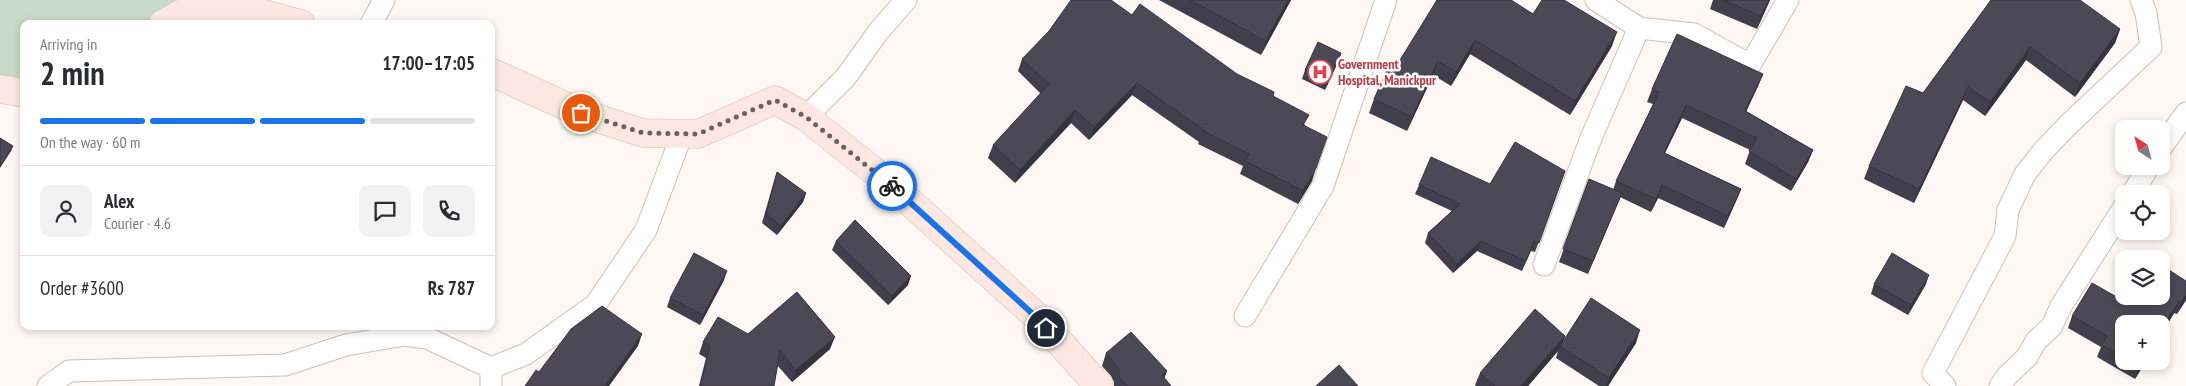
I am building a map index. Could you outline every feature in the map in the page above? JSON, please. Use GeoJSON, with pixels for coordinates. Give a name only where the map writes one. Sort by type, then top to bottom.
{"type":"FeatureCollection","features":[{"type":"Feature","properties":{"kind":"street"},"geometry":{"type":"LineString","coordinates":[[373,20],[384,0]]}},
{"type":"Feature","properties":{"kind":"street"},"geometry":{"type":"LineString","coordinates":[[806,117],[846,77],[878,32],[906,0]]}},
{"type":"Feature","properties":{"kind":"street"},"geometry":{"type":"LineString","coordinates":[[1245,316],[1323,186],[1386,0]]}},
{"type":"Feature","properties":{"kind":"street"},"geometry":{"type":"LineString","coordinates":[[1596,0],[1639,28],[1694,34],[1750,65],[1788,0]]}},
{"type":"Feature","properties":{"kind":"street"},"geometry":{"type":"LineString","coordinates":[[1945,386],[1933,373],[2005,236],[2008,210],[2025,174],[2069,124],[2151,47],[2142,0]]}},
{"type":"Feature","properties":{"kind":"street"},"geometry":{"type":"LineString","coordinates":[[170,20],[186,11],[239,7],[286,20]]}},
{"type":"Feature","properties":{"kind":"street"},"geometry":{"type":"LineString","coordinates":[[1544,265],[1591,138],[1639,28]]}},
{"type":"Feature","properties":{"kind":"street"},"geometry":{"type":"LineString","coordinates":[[495,74],[581,113],[643,133],[698,134],[775,100],[806,117],[890,184],[1035,316],[1091,383]]}},
{"type":"Feature","properties":{"kind":"street"},"geometry":{"type":"LineString","coordinates":[[0,89],[20,92]]}},
{"type":"Feature","properties":{"kind":"street"},"geometry":{"type":"LineString","coordinates":[[2170,135],[2186,113]]}},
{"type":"Feature","properties":{"kind":"street"},"geometry":{"type":"LineString","coordinates":[[48,386],[69,371],[285,365],[346,345],[404,335],[427,338],[491,377],[596,304],[646,230],[682,134]]}},
{"type":"Feature","properties":{"kind":"street"},"geometry":{"type":"LineString","coordinates":[[2000,386],[2007,376],[2027,357],[2036,341],[2052,326],[2060,306],[2115,221]]}},
{"type":"Feature","properties":{"kind":"green space"},"geometry":{"type":"Polygon","coordinates":[[[0,0],[176,0],[155,20],[20,20],[20,96],[0,88],[0,0]]]}},
{"type":"Feature","properties":{"kind":"building"},"geometry":{"type":"Polygon","coordinates":[[[1071,0],[1111,0],[1132,15],[1140,4],[1237,74],[1274,92],[1273,96],[1309,115],[1303,125],[1327,137],[1316,168],[1303,191],[1245,161],[1249,154],[1203,131],[1137,83],[1094,127],[1075,110],[1020,170],[993,145],[1049,84],[1022,59],[1049,31],[1071,0]]]}},
{"type":"Feature","properties":{"kind":"building"},"geometry":{"type":"Polygon","coordinates":[[[1190,0],[1288,0],[1266,41],[1190,0]]]}},
{"type":"Feature","properties":{"kind":"building"},"geometry":{"type":"Polygon","coordinates":[[[1437,0],[1511,0],[1533,14],[1542,0],[1564,0],[1617,32],[1575,101],[1475,40],[1456,72],[1438,61],[1412,117],[1374,99],[1387,70],[1392,73],[1437,0]]]}},
{"type":"Feature","properties":{"kind":"building"},"geometry":{"type":"Polygon","coordinates":[[[1723,0],[1769,0],[1761,16],[1723,0]]]}},
{"type":"Feature","properties":{"kind":"building"},"geometry":{"type":"Polygon","coordinates":[[[1991,0],[2080,0],[2120,29],[2080,83],[2030,47],[1990,102],[1968,87],[1919,189],[1869,166],[1906,86],[1923,93],[1991,0]]]}},
{"type":"Feature","properties":{"kind":"building"},"geometry":{"type":"Polygon","coordinates":[[[1677,34],[1763,74],[1745,111],[1813,150],[1796,179],[1749,151],[1757,138],[1686,105],[1664,153],[1741,189],[1728,216],[1662,185],[1656,199],[1616,181],[1659,93],[1652,89],[1677,34]]]}},
{"type":"Feature","properties":{"kind":"building"},"geometry":{"type":"Polygon","coordinates":[[[1318,42],[1341,53],[1328,81],[1305,70],[1318,42]]]}},
{"type":"Feature","properties":{"kind":"building"},"geometry":{"type":"Polygon","coordinates":[[[0,138],[13,146],[0,166],[0,138]]]}},
{"type":"Feature","properties":{"kind":"building"},"geometry":{"type":"Polygon","coordinates":[[[1515,142],[1565,171],[1539,243],[1534,241],[1526,261],[1481,241],[1457,264],[1428,233],[1460,204],[1419,185],[1431,157],[1490,184],[1515,142]]]}},
{"type":"Feature","properties":{"kind":"building"},"geometry":{"type":"Polygon","coordinates":[[[777,172],[806,193],[781,226],[766,214],[777,172]]]}},
{"type":"Feature","properties":{"kind":"building"},"geometry":{"type":"Polygon","coordinates":[[[1589,179],[1622,193],[1593,261],[1563,249],[1589,179]]]}},
{"type":"Feature","properties":{"kind":"building"},"geometry":{"type":"Polygon","coordinates":[[[855,220],[911,276],[892,296],[836,241],[855,220]]]}},
{"type":"Feature","properties":{"kind":"building"},"geometry":{"type":"Polygon","coordinates":[[[694,253],[727,271],[703,315],[670,298],[694,253]]]}},
{"type":"Feature","properties":{"kind":"building"},"geometry":{"type":"Polygon","coordinates":[[[1892,253],[1929,275],[1911,305],[1874,284],[1892,253]]]}},
{"type":"Feature","properties":{"kind":"building"},"geometry":{"type":"Polygon","coordinates":[[[2170,271],[2186,281],[2186,295],[2181,302],[2179,301],[2170,316],[2115,315],[2115,353],[2102,345],[2107,336],[2072,316],[2092,283],[2115,296],[2115,305],[2170,305],[2170,271]]]}},
{"type":"Feature","properties":{"kind":"building"},"geometry":{"type":"Polygon","coordinates":[[[797,292],[835,337],[796,370],[780,351],[774,386],[700,386],[710,346],[703,342],[718,317],[748,334],[797,292]]]}},
{"type":"Feature","properties":{"kind":"building"},"geometry":{"type":"Polygon","coordinates":[[[1591,298],[1640,330],[1609,378],[1560,346],[1591,298]]]}},
{"type":"Feature","properties":{"kind":"building"},"geometry":{"type":"Polygon","coordinates":[[[602,306],[642,334],[605,386],[525,386],[536,370],[539,372],[571,329],[602,306]]]}},
{"type":"Feature","properties":{"kind":"building"},"geometry":{"type":"Polygon","coordinates":[[[1535,309],[1565,336],[1521,386],[1495,386],[1480,373],[1535,309]]]}},
{"type":"Feature","properties":{"kind":"building"},"geometry":{"type":"Polygon","coordinates":[[[1131,332],[1167,371],[1162,375],[1171,386],[1127,386],[1119,377],[1119,370],[1106,353],[1131,332]]]}},
{"type":"Feature","properties":{"kind":"building"},"geometry":{"type":"Polygon","coordinates":[[[1339,365],[1358,386],[1316,386],[1339,365]]]}},
{"type":"Feature","properties":{"kind":"way so far"},"geometry":{"type":"LineString","coordinates":[[581,113],[643,133],[698,134],[775,100],[806,117],[892,186]]}},
{"type":"Feature","properties":{"kind":"place","name":"Government Hospital, Manickpur"},"geometry":{"type":"Point","coordinates":[1320,72]}},
{"type":"Feature","properties":{"kind":"route"},"geometry":{"type":"LineString","coordinates":[[892,186],[1046,328]]}}]}
